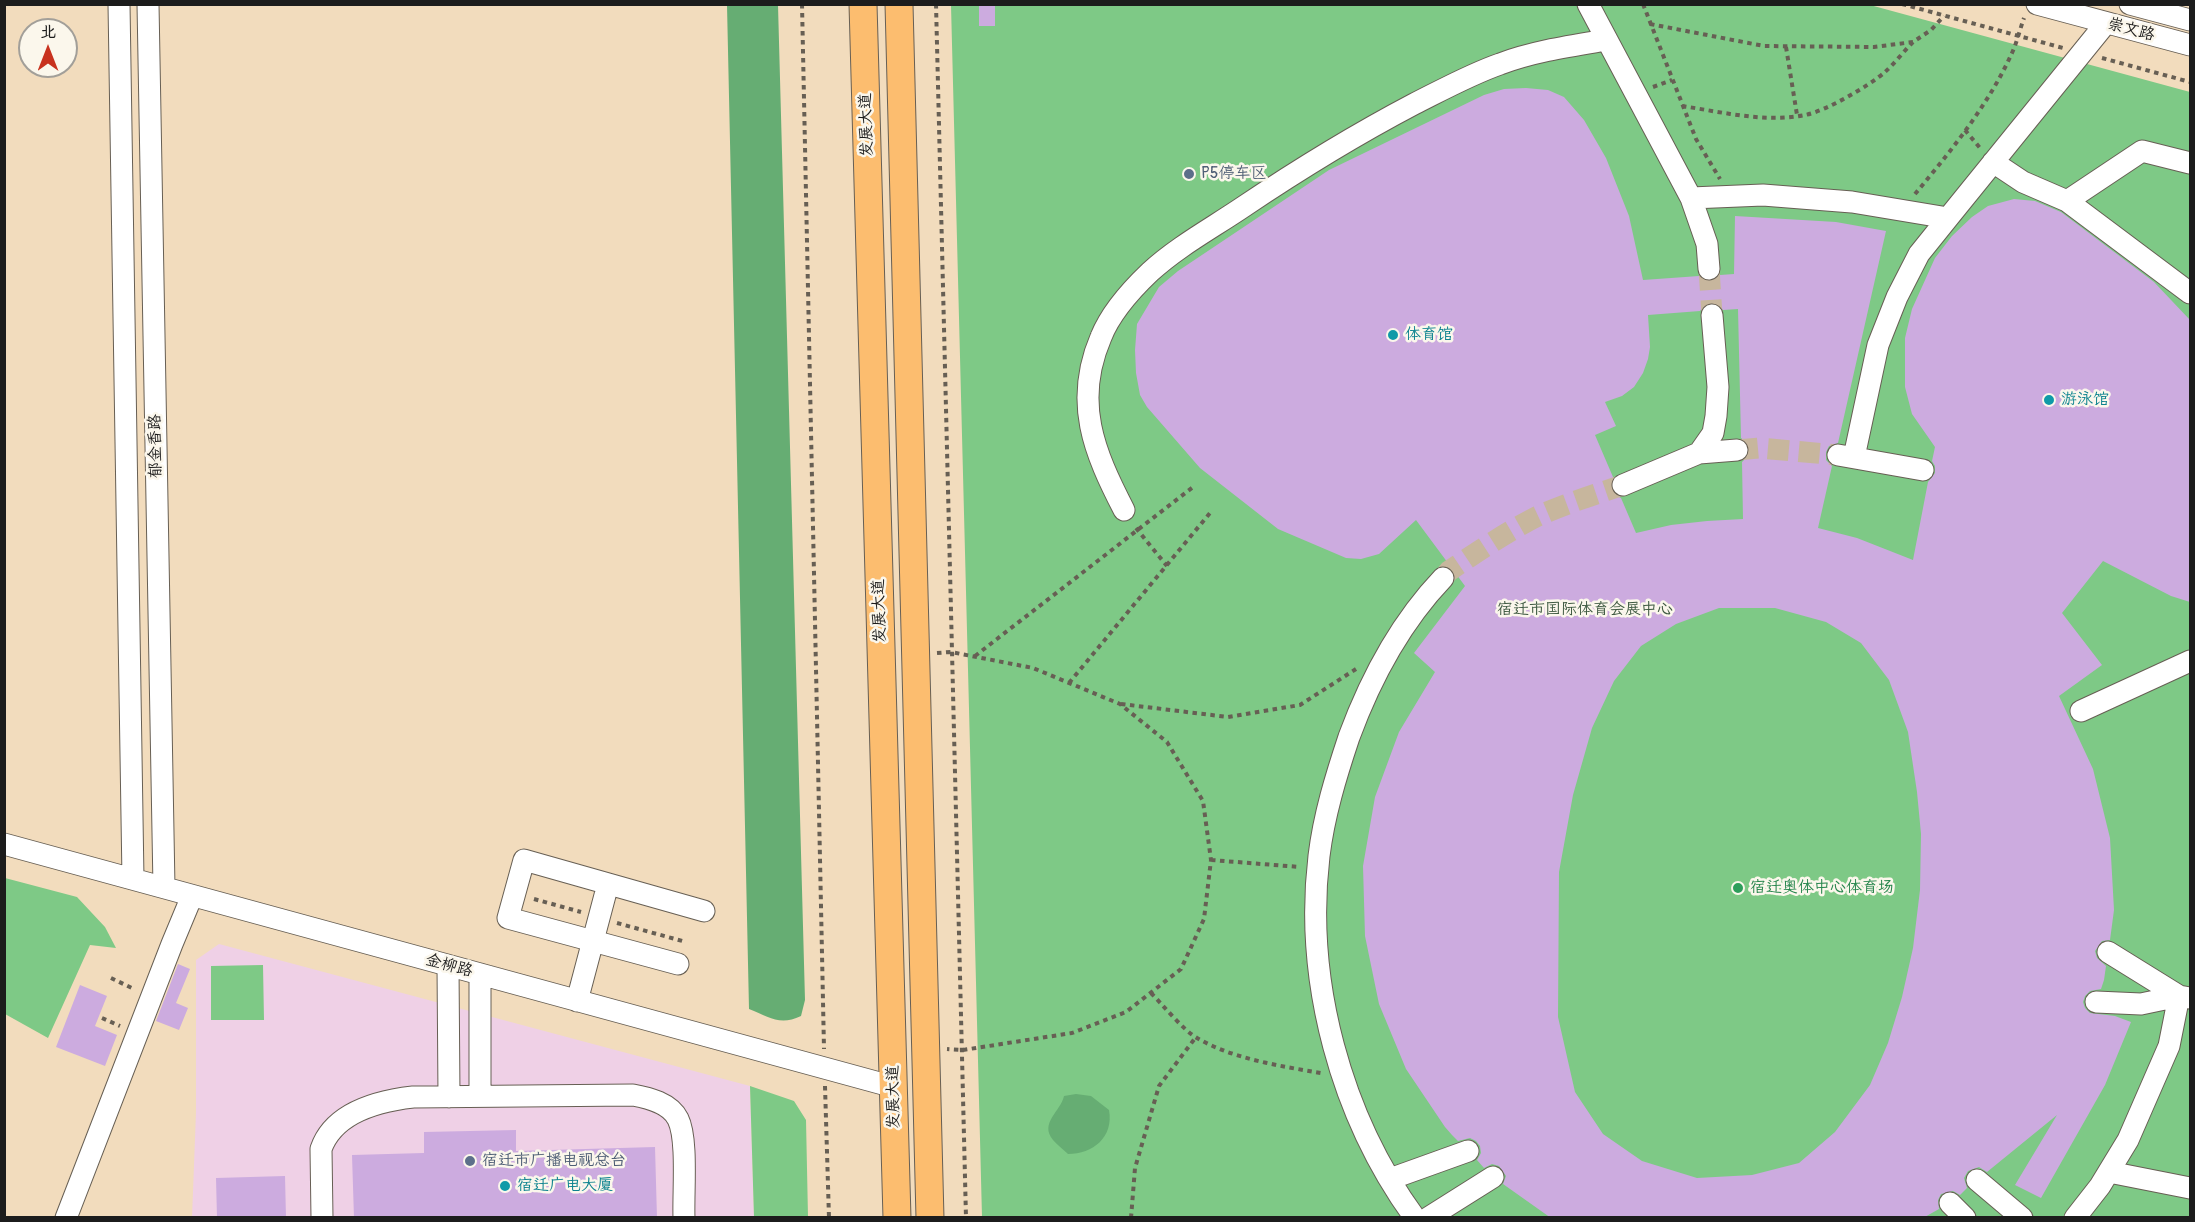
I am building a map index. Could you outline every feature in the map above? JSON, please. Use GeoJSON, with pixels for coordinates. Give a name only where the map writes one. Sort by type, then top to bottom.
{"type":"FeatureCollection","features":[{"type":"Feature","properties":{"kind":"main road","name":"发展大道"},"geometry":{"type":"LineString","coordinates":[[863,4],[897,1218]]}},
{"type":"Feature","properties":{"kind":"main road","name":"发展大道"},"geometry":{"type":"LineString","coordinates":[[899,4],[930,1218]]}},
{"type":"Feature","properties":{"kind":"street","name":"郁金香路"},"geometry":{"type":"LineString","coordinates":[[119,4],[133,879]]}},
{"type":"Feature","properties":{"kind":"street","name":"郁金香路"},"geometry":{"type":"LineString","coordinates":[[148,4],[164,887]]}},
{"type":"Feature","properties":{"kind":"street"},"geometry":{"type":"LineString","coordinates":[[1588,4],[1691,198],[1707,244],[1709,269]]}},
{"type":"Feature","properties":{"kind":"street","name":"崇文路"},"geometry":{"type":"LineString","coordinates":[[2130,4],[2190,20]]}},
{"type":"Feature","properties":{"kind":"street","name":"崇文路"},"geometry":{"type":"LineString","coordinates":[[2031,10],[2106,23],[2190,45]]}},
{"type":"Feature","properties":{"kind":"street"},"geometry":{"type":"LineString","coordinates":[[1923,470],[1846,456],[1878,345],[1897,297],[1919,254],[2106,23]]}},
{"type":"Feature","properties":{"kind":"street"},"geometry":{"type":"LineString","coordinates":[[1124,510],[1102,468],[1092,432],[1088,405],[1089,377],[1100,338],[1109,320],[1125,298],[1151,272],[1299,170],[1359,133],[1434,93],[1499,64],[1538,52],[1607,40]]}},
{"type":"Feature","properties":{"kind":"street"},"geometry":{"type":"LineString","coordinates":[[2067,201],[2142,151],[2190,164]]}},
{"type":"Feature","properties":{"kind":"street"},"geometry":{"type":"LineString","coordinates":[[1993,162],[2023,182],[2067,201],[2190,293]]}},
{"type":"Feature","properties":{"kind":"street"},"geometry":{"type":"LineString","coordinates":[[1691,198],[1763,195],[1840,201],[1948,218]]}},
{"type":"Feature","properties":{"kind":"street"},"geometry":{"type":"LineString","coordinates":[[1699,453],[1713,433],[1716,416],[1718,387],[1713,315]]}},
{"type":"Feature","properties":{"kind":"street"},"geometry":{"type":"LineString","coordinates":[[1623,485],[1699,453],[1737,450]]}},
{"type":"Feature","properties":{"kind":"street"},"geometry":{"type":"LineString","coordinates":[[1415,1218],[1372,1149],[1344,1076],[1328,1025],[1319,972],[1316,922],[1318,868],[1334,782],[1363,699],[1394,644],[1427,594],[1443,578]]}},
{"type":"Feature","properties":{"kind":"street"},"geometry":{"type":"LineString","coordinates":[[2082,711],[2190,661]]}},
{"type":"Feature","properties":{"kind":"street","name":"金柳路"},"geometry":{"type":"LineString","coordinates":[[4,844],[894,1087]]}},
{"type":"Feature","properties":{"kind":"street"},"geometry":{"type":"LineString","coordinates":[[678,964],[508,918],[524,860],[704,910]]}},
{"type":"Feature","properties":{"kind":"street"},"geometry":{"type":"LineString","coordinates":[[577,1001],[609,884]]}},
{"type":"Feature","properties":{"kind":"street"},"geometry":{"type":"LineString","coordinates":[[66,1218],[192,896]]}},
{"type":"Feature","properties":{"kind":"street"},"geometry":{"type":"LineString","coordinates":[[2108,952],[2185,997]]}},
{"type":"Feature","properties":{"kind":"street"},"geometry":{"type":"LineString","coordinates":[[448,966],[449,1097]]}},
{"type":"Feature","properties":{"kind":"street"},"geometry":{"type":"LineString","coordinates":[[480,974],[480,1096]]}},
{"type":"Feature","properties":{"kind":"street"},"geometry":{"type":"LineString","coordinates":[[2096,1002],[2141,1004],[2185,997]]}},
{"type":"Feature","properties":{"kind":"street"},"geometry":{"type":"LineString","coordinates":[[2075,1218],[2109,1172],[2128,1140],[2169,1046],[2185,997]]}},
{"type":"Feature","properties":{"kind":"street"},"geometry":{"type":"LineString","coordinates":[[322,1218],[321,1149],[324,1140],[342,1120],[366,1108],[392,1100],[413,1097],[633,1095],[645,1097],[667,1107],[677,1117],[682,1134],[684,1218]]}},
{"type":"Feature","properties":{"kind":"street"},"geometry":{"type":"LineString","coordinates":[[1390,1179],[1468,1151]]}},
{"type":"Feature","properties":{"kind":"street"},"geometry":{"type":"LineString","coordinates":[[2109,1172],[2190,1188]]}},
{"type":"Feature","properties":{"kind":"street"},"geometry":{"type":"LineString","coordinates":[[1428,1218],[1493,1177]]}},
{"type":"Feature","properties":{"kind":"street"},"geometry":{"type":"LineString","coordinates":[[1977,1180],[2022,1218]]}},
{"type":"Feature","properties":{"kind":"street"},"geometry":{"type":"LineString","coordinates":[[1950,1203],[1965,1218]]}},
{"type":"Feature","properties":{"kind":"path"},"geometry":{"type":"LineString","coordinates":[[802,4],[829,1218]]}},
{"type":"Feature","properties":{"kind":"path"},"geometry":{"type":"LineString","coordinates":[[936,4],[966,1218]]}},
{"type":"Feature","properties":{"kind":"path"},"geometry":{"type":"LineString","coordinates":[[1643,4],[1696,139],[1731,196]]}},
{"type":"Feature","properties":{"kind":"path"},"geometry":{"type":"LineString","coordinates":[[1902,4],[2190,82]]}},
{"type":"Feature","properties":{"kind":"path"},"geometry":{"type":"LineString","coordinates":[[1901,210],[1948,154],[1971,121],[2012,52],[2031,10]]}},
{"type":"Feature","properties":{"kind":"path"},"geometry":{"type":"LineString","coordinates":[[1682,106],[1747,116],[1806,115],[1846,97],[1885,72],[1913,42],[1931,30],[1944,16]]}},
{"type":"Feature","properties":{"kind":"path"},"geometry":{"type":"LineString","coordinates":[[1650,24],[1764,46],[1874,47],[1913,42]]}},
{"type":"Feature","properties":{"kind":"path"},"geometry":{"type":"LineString","coordinates":[[1786,47],[1797,116]]}},
{"type":"Feature","properties":{"kind":"path"},"geometry":{"type":"LineString","coordinates":[[974,657],[1193,487]]}},
{"type":"Feature","properties":{"kind":"path"},"geometry":{"type":"LineString","coordinates":[[1124,510],[1137,530],[1167,566]]}},
{"type":"Feature","properties":{"kind":"path"},"geometry":{"type":"LineString","coordinates":[[1069,683],[1210,513]]}},
{"type":"Feature","properties":{"kind":"path"},"geometry":{"type":"LineString","coordinates":[[915,653],[951,652],[1033,668],[1120,704],[1228,717],[1300,705],[1356,668]]}},
{"type":"Feature","properties":{"kind":"path"},"geometry":{"type":"LineString","coordinates":[[925,1047],[963,1050],[1072,1033],[1126,1012],[1180,969],[1204,919],[1211,860],[1203,801],[1167,742],[1120,704]]}},
{"type":"Feature","properties":{"kind":"path"},"geometry":{"type":"LineString","coordinates":[[1211,860],[1318,868]]}},
{"type":"Feature","properties":{"kind":"path"},"geometry":{"type":"LineString","coordinates":[[1151,993],[1196,1037],[1236,1054],[1290,1068],[1344,1076]]}},
{"type":"Feature","properties":{"kind":"path"},"geometry":{"type":"LineString","coordinates":[[102,1018],[121,1026]]}},
{"type":"Feature","properties":{"kind":"path"},"geometry":{"type":"LineString","coordinates":[[1131,1218],[1135,1168],[1159,1086],[1196,1037]]}},
{"type":"Feature","properties":{"kind":"shaded area"},"geometry":{"type":"Polygon","coordinates":[[[219,944],[750,1086],[754,1217],[192,1218],[196,1112],[196,960],[219,944]]]}},
{"type":"Feature","properties":{"kind":"green space"},"geometry":{"type":"Polygon","coordinates":[[[727,5],[778,5],[805,1000],[801,1016],[787,1020],[775,1019],[749,1009],[727,5]]]}},
{"type":"Feature","properties":{"kind":"green space","name":"宿迁市国际体育会展中心"},"geometry":{"type":"Polygon","coordinates":[[[951,5],[1870,5],[2190,92],[2190,1217],[982,1217],[951,5]]]}},
{"type":"Feature","properties":{"kind":"green space"},"geometry":{"type":"Polygon","coordinates":[[[5,878],[77,897],[105,927],[116,948],[90,945],[48,1038],[5,1014],[5,878]]]}},
{"type":"Feature","properties":{"kind":"green space"},"geometry":{"type":"Polygon","coordinates":[[[263,965],[264,1020],[211,1020],[211,966],[263,965]]]}},
{"type":"Feature","properties":{"kind":"green space"},"geometry":{"type":"Polygon","coordinates":[[[750,1086],[794,1101],[806,1120],[808,1217],[754,1217],[750,1086]]]}},
{"type":"Feature","properties":{"kind":"green space"},"geometry":{"type":"Polygon","coordinates":[[[1076,1094],[1091,1096],[1109,1110],[1110,1120],[1105,1136],[1100,1142],[1086,1151],[1068,1154],[1053,1140],[1048,1128],[1064,1096],[1076,1094]]]}},
{"type":"Feature","properties":{"kind":"building"},"geometry":{"type":"Polygon","coordinates":[[[979,4],[995,4],[995,26],[979,26],[979,4]]]}},
{"type":"Feature","properties":{"kind":"building"},"geometry":{"type":"Polygon","coordinates":[[[1504,89],[1548,90],[1564,97],[1584,120],[1606,158],[1629,216],[1643,280],[1699,276],[1709,282],[1716,280],[1720,275],[1734,274],[1735,216],[1836,222],[1886,231],[1838,443],[1829,446],[1826,452],[1826,460],[1832,466],[1818,528],[1857,538],[1913,560],[1928,482],[1935,473],[1932,461],[1935,447],[1912,414],[1905,387],[1905,338],[1912,309],[1935,258],[1952,236],[1972,217],[1988,206],[2014,199],[2035,201],[2061,212],[2154,282],[2190,320],[2190,602],[2171,596],[2103,561],[2062,613],[2102,665],[2059,696],[2093,769],[2110,838],[2114,910],[2110,940],[2102,941],[2095,951],[2097,958],[2106,966],[2104,980],[2101,989],[2090,991],[2083,1002],[2090,1013],[2115,1016],[2131,1022],[2105,1085],[2041,1198],[2015,1185],[2057,1115],[1987,1172],[1979,1167],[1968,1171],[1964,1178],[1967,1188],[1960,1195],[1953,1191],[1941,1194],[1938,1200],[1939,1209],[1923,1218],[1551,1218],[1503,1184],[1506,1176],[1499,1166],[1492,1164],[1484,1168],[1477,1160],[1481,1153],[1480,1146],[1470,1138],[1458,1141],[1452,1135],[1406,1069],[1379,1004],[1365,936],[1363,866],[1375,797],[1399,732],[1435,672],[1414,653],[1465,586],[1416,520],[1379,554],[1361,559],[1346,558],[1278,529],[1200,468],[1147,407],[1140,395],[1135,350],[1137,324],[1159,287],[1178,271],[1329,170],[1484,95],[1504,89]],[[1712,302],[1704,305],[1700,311],[1648,315],[1650,347],[1643,373],[1634,387],[1622,396],[1605,402],[1616,426],[1595,435],[1613,477],[1611,489],[1621,498],[1636,533],[1671,525],[1743,519],[1742,462],[1750,450],[1747,442],[1741,438],[1738,309],[1723,310],[1718,304],[1712,302]],[[1719,608],[1676,624],[1641,646],[1614,681],[1592,728],[1573,795],[1559,872],[1558,1017],[1575,1092],[1603,1134],[1642,1161],[1697,1178],[1752,1175],[1799,1163],[1835,1132],[1870,1085],[1888,1043],[1902,997],[1913,948],[1920,890],[1921,834],[1917,792],[1908,732],[1889,680],[1861,643],[1826,622],[1775,608],[1719,608]]]}},
{"type":"Feature","properties":{"kind":"building"},"geometry":{"type":"Polygon","coordinates":[[[178,964],[190,969],[176,1003],[188,1008],[179,1030],[156,1021],[178,964]]]}},
{"type":"Feature","properties":{"kind":"building"},"geometry":{"type":"Polygon","coordinates":[[[80,985],[107,996],[95,1026],[117,1035],[105,1066],[56,1047],[80,985]]]}},
{"type":"Feature","properties":{"kind":"building","name":"宿迁广电大厦"},"geometry":{"type":"Polygon","coordinates":[[[516,1130],[516,1151],[655,1147],[657,1218],[354,1218],[352,1155],[424,1153],[424,1132],[516,1130]]]}},
{"type":"Feature","properties":{"kind":"building"},"geometry":{"type":"Polygon","coordinates":[[[285,1176],[286,1218],[217,1218],[216,1178],[285,1176]]]}},
{"type":"Feature","properties":{"kind":"tunnel"},"geometry":{"type":"LineString","coordinates":[[1709,269],[1712,315]]}},
{"type":"Feature","properties":{"kind":"tunnel"},"geometry":{"type":"LineString","coordinates":[[1737,450],[1759,448],[1838,455]]}},
{"type":"Feature","properties":{"kind":"tunnel"},"geometry":{"type":"LineString","coordinates":[[1443,578],[1449,571],[1481,550],[1536,517],[1623,485]]}},
{"type":"Feature","properties":{"kind":"place","name":"P5停车区"},"geometry":{"type":"Point","coordinates":[1189,174]}},
{"type":"Feature","properties":{"kind":"place","name":"体育馆"},"geometry":{"type":"Point","coordinates":[1393,335]}},
{"type":"Feature","properties":{"kind":"place","name":"游泳馆"},"geometry":{"type":"Point","coordinates":[2049,400]}},
{"type":"Feature","properties":{"kind":"place","name":"宿迁奥体中心体育场"},"geometry":{"type":"Point","coordinates":[1738,888]}},
{"type":"Feature","properties":{"kind":"place","name":"宿迁市广播电视总台"},"geometry":{"type":"Point","coordinates":[470,1161]}},
{"type":"Feature","properties":{"kind":"place","name":"宿迁广电大厦"},"geometry":{"type":"Point","coordinates":[505,1186]}}]}
